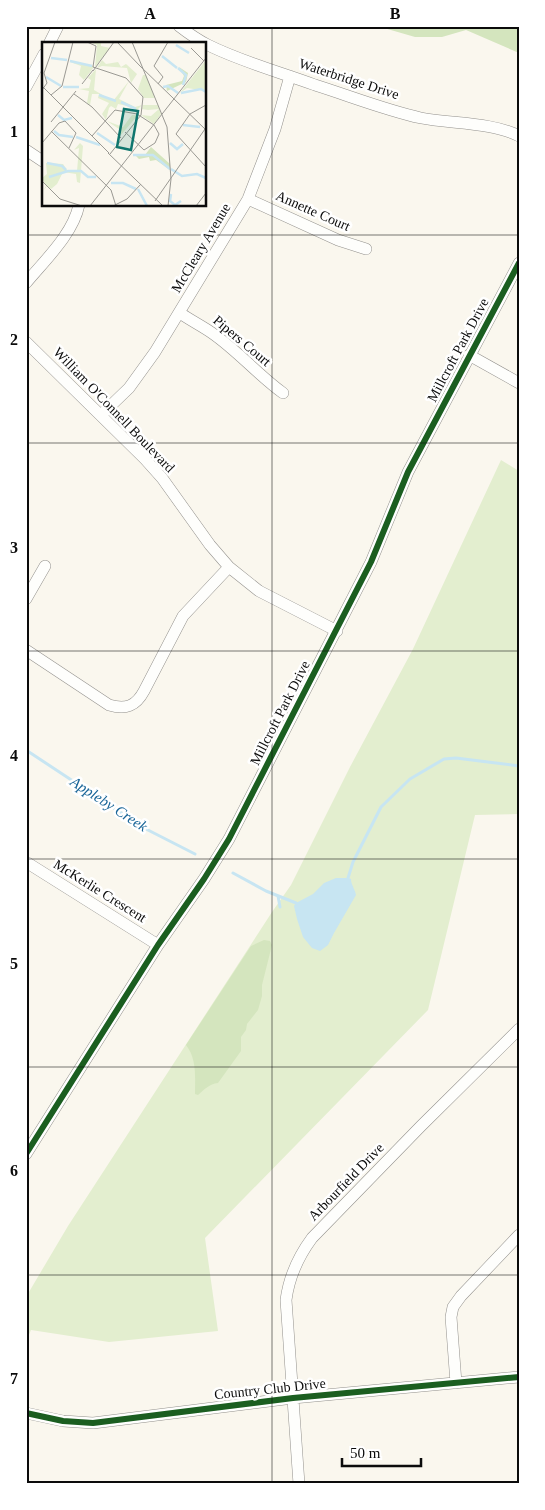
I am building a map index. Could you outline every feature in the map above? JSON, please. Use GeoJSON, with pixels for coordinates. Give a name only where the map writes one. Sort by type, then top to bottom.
{"type":"FeatureCollection","features":[{"type":"Feature","properties":{"kind":"street"},"geometry":{"type":"LineString","coordinates":[[50,42],[58,26]]}},
{"type":"Feature","properties":{"kind":"street","name":"Waterbridge Drive"},"geometry":{"type":"LineString","coordinates":[[179,26],[203,42]]}},
{"type":"Feature","properties":{"kind":"street","name":"Waterbridge Drive"},"geometry":{"type":"LineString","coordinates":[[206,44],[228,54],[290,76],[418,117],[441,122],[485,126],[512,132],[519,136]]}},
{"type":"Feature","properties":{"kind":"street"},"geometry":{"type":"LineString","coordinates":[[26,87],[42,58]]}},
{"type":"Feature","properties":{"kind":"street","name":"McCleary Avenue"},"geometry":{"type":"LineString","coordinates":[[101,415],[129,388],[155,352],[248,199],[275,129],[290,76]]}},
{"type":"Feature","properties":{"kind":"street"},"geometry":{"type":"LineString","coordinates":[[26,150],[42,161]]}},
{"type":"Feature","properties":{"kind":"street","name":"Annette Court"},"geometry":{"type":"LineString","coordinates":[[248,199],[338,240],[366,249]]}},
{"type":"Feature","properties":{"kind":"street"},"geometry":{"type":"LineString","coordinates":[[26,283],[71,226],[79,206]]}},
{"type":"Feature","properties":{"kind":"street","name":"Millcroft Park Drive"},"geometry":{"type":"LineString","coordinates":[[26,1154],[158,945],[204,879],[229,838],[372,562],[408,472],[519,263]]}},
{"type":"Feature","properties":{"kind":"street","name":"Pipers Court"},"geometry":{"type":"LineString","coordinates":[[180,313],[213,334],[266,381],[283,393]]}},
{"type":"Feature","properties":{"kind":"street","name":"William O'Connell Boulevard"},"geometry":{"type":"LineString","coordinates":[[26,342],[145,459],[162,478],[210,545],[229,567],[258,591],[337,630]]}},
{"type":"Feature","properties":{"kind":"street"},"geometry":{"type":"LineString","coordinates":[[469,355],[519,383]]}},
{"type":"Feature","properties":{"kind":"street"},"geometry":{"type":"LineString","coordinates":[[26,599],[45,566]]}},
{"type":"Feature","properties":{"kind":"street"},"geometry":{"type":"LineString","coordinates":[[26,650],[109,705],[126,707],[134,704],[148,685],[182,616],[229,567]]}},
{"type":"Feature","properties":{"kind":"street","name":"McKerlie Crescent"},"geometry":{"type":"LineString","coordinates":[[27,866],[158,945]]}},
{"type":"Feature","properties":{"kind":"street","name":"Arbourfield Drive"},"geometry":{"type":"LineString","coordinates":[[299,1484],[286,1300],[291,1277],[302,1252],[312,1238],[519,1029]]}},
{"type":"Feature","properties":{"kind":"street"},"geometry":{"type":"LineString","coordinates":[[456,1383],[451,1326],[453,1307],[461,1296],[519,1235]]}},
{"type":"Feature","properties":{"kind":"street","name":"Country Club Drive"},"geometry":{"type":"LineString","coordinates":[[26,1413],[62,1422],[93,1423],[293,1398],[519,1377]]}},
{"type":"Feature","properties":{"kind":"green space"},"geometry":{"type":"Polygon","coordinates":[[[377,26],[519,26],[519,53],[466,30],[442,37],[415,37],[377,26]]]}},
{"type":"Feature","properties":{"kind":"green space"},"geometry":{"type":"Polygon","coordinates":[[[501,460],[519,471],[519,814],[475,815],[428,1010],[205,1238],[218,1331],[109,1342],[31,1330],[26,1342],[26,1297],[68,1226],[291,885],[350,767],[413,649],[501,460]]]}},
{"type":"Feature","properties":{"kind":"green space"},"geometry":{"type":"Polygon","coordinates":[[[264,940],[270,941],[272,945],[262,985],[262,996],[258,1010],[247,1024],[246,1030],[241,1037],[241,1051],[218,1083],[205,1089],[198,1095],[195,1094],[194,1062],[186,1045],[251,946],[264,940]]]}},
{"type":"Feature","properties":{"kind":"water"},"geometry":{"type":"Polygon","coordinates":[[[336,878],[351,879],[356,895],[328,945],[320,951],[312,948],[303,937],[294,906],[313,894],[324,883],[336,878]]]}},
{"type":"Feature","properties":{"kind":"waterway","name":"Appleby Creek"},"geometry":{"type":"LineString","coordinates":[[26,750],[144,828],[195,854]]}},
{"type":"Feature","properties":{"kind":"waterway","name":"Appleby Creek"},"geometry":{"type":"LineString","coordinates":[[348,878],[353,862],[381,807],[410,779],[444,759],[456,758],[519,766]]}},
{"type":"Feature","properties":{"kind":"waterway","name":"Appleby Creek"},"geometry":{"type":"LineString","coordinates":[[233,873],[266,891],[296,903]]}},
{"type":"Feature","properties":{"kind":"waterway","name":"Appleby Creek"},"geometry":{"type":"LineString","coordinates":[[278,896],[280,907]]}},
{"type":"Feature","properties":{"kind":"cycle path"},"geometry":{"type":"LineString","coordinates":[[26,1154],[158,945],[229,839],[371,562],[408,472],[519,263]]}},
{"type":"Feature","properties":{"kind":"cycle path"},"geometry":{"type":"LineString","coordinates":[[26,1413],[63,1421],[93,1423],[293,1398],[519,1377]]}}]}
